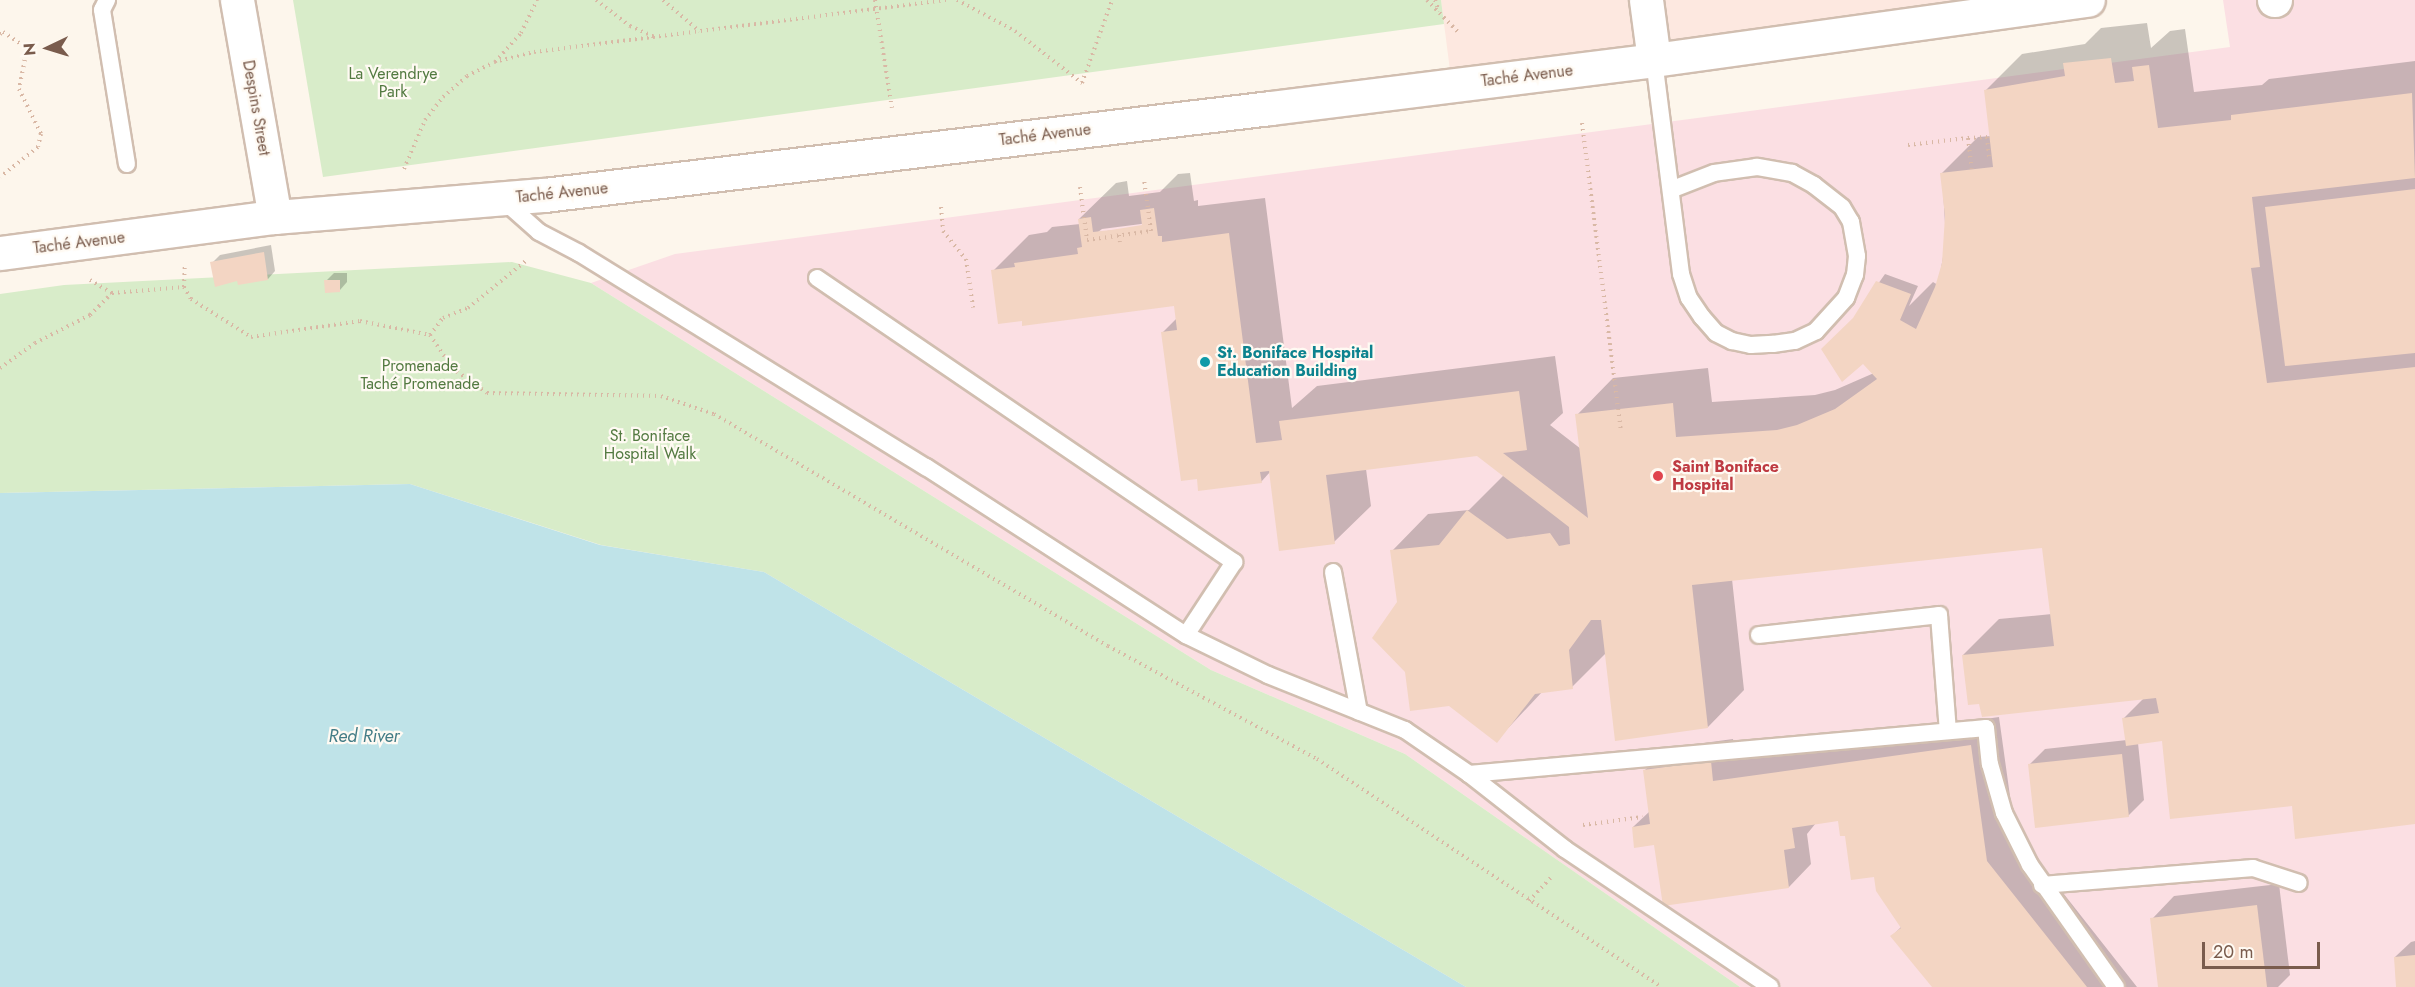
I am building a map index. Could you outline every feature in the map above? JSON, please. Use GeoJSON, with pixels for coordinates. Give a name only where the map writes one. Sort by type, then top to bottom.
{"type":"FeatureCollection","features":[{"type":"Feature","properties":{"kind":"street","name":"Despins Street"},"geometry":{"type":"LineString","coordinates":[[237,0],[275,217]]}},
{"type":"Feature","properties":{"kind":"street"},"geometry":{"type":"LineString","coordinates":[[1646,0],[1654,60]]}},
{"type":"Feature","properties":{"kind":"street","name":"Taché Avenue"},"geometry":{"type":"LineString","coordinates":[[0,253],[275,217],[502,199],[1654,60],[2088,0]]}},
{"type":"Feature","properties":{"kind":"lane"},"geometry":{"type":"LineString","coordinates":[[107,0],[102,10],[126,164]]}},
{"type":"Feature","properties":{"kind":"lane"},"geometry":{"type":"LineString","coordinates":[[1654,60],[1673,189],[1681,273],[1689,298],[1716,333],[1732,342],[1751,345],[1795,340],[1816,331],[1846,298],[1855,275],[1857,256],[1851,222],[1842,207],[1814,185],[1792,173],[1757,167],[1714,173],[1673,189]]}},
{"type":"Feature","properties":{"kind":"lane"},"geometry":{"type":"LineString","coordinates":[[502,199],[539,232],[589,259],[927,467],[1186,635],[1268,675],[1406,730],[1468,774],[1565,849],[1770,987]]}},
{"type":"Feature","properties":{"kind":"lane"},"geometry":{"type":"LineString","coordinates":[[817,278],[1234,562],[1186,635]]}},
{"type":"Feature","properties":{"kind":"lane"},"geometry":{"type":"LineString","coordinates":[[1333,572],[1359,712]]}},
{"type":"Feature","properties":{"kind":"lane"},"geometry":{"type":"LineString","coordinates":[[1759,635],[1939,615],[1948,731]]}},
{"type":"Feature","properties":{"kind":"lane"},"geometry":{"type":"LineString","coordinates":[[1468,774],[1986,728],[1990,764],[2004,813],[2042,885],[2116,987]]}},
{"type":"Feature","properties":{"kind":"lane"},"geometry":{"type":"LineString","coordinates":[[2042,885],[2253,868],[2299,883]]}},
{"type":"Feature","properties":{"kind":"path"},"geometry":{"type":"LineString","coordinates":[[494,62],[521,33],[537,0]]}},
{"type":"Feature","properties":{"kind":"path"},"geometry":{"type":"LineString","coordinates":[[596,0],[630,26],[655,37]]}},
{"type":"Feature","properties":{"kind":"path"},"geometry":{"type":"LineString","coordinates":[[663,0],[700,31]]}},
{"type":"Feature","properties":{"kind":"path"},"geometry":{"type":"LineString","coordinates":[[875,0],[891,108]]}},
{"type":"Feature","properties":{"kind":"path"},"geometry":{"type":"LineString","coordinates":[[402,173],[425,120],[443,97],[467,76],[494,62],[534,52],[947,0]]}},
{"type":"Feature","properties":{"kind":"path"},"geometry":{"type":"LineString","coordinates":[[957,0],[1015,31],[1082,83],[1112,0]]}},
{"type":"Feature","properties":{"kind":"path"},"geometry":{"type":"LineString","coordinates":[[1427,0],[1460,34]]}},
{"type":"Feature","properties":{"kind":"path"},"geometry":{"type":"LineString","coordinates":[[1435,0],[1439,12]]}},
{"type":"Feature","properties":{"kind":"path"},"geometry":{"type":"LineString","coordinates":[[0,34],[3,32],[27,48],[19,89],[41,134],[38,147],[0,177]]}},
{"type":"Feature","properties":{"kind":"path"},"geometry":{"type":"LineString","coordinates":[[1582,123],[1621,432]]}},
{"type":"Feature","properties":{"kind":"path"},"geometry":{"type":"LineString","coordinates":[[1908,145],[1987,137],[1989,157]]}},
{"type":"Feature","properties":{"kind":"path"},"geometry":{"type":"LineString","coordinates":[[1968,138],[1972,169]]}},
{"type":"Feature","properties":{"kind":"path"},"geometry":{"type":"LineString","coordinates":[[1080,187],[1087,240],[1150,231],[1144,179]]}},
{"type":"Feature","properties":{"kind":"path"},"geometry":{"type":"LineString","coordinates":[[941,207],[943,231],[966,259],[973,307]]}},
{"type":"Feature","properties":{"kind":"path"},"geometry":{"type":"LineString","coordinates":[[430,335],[443,318],[468,308],[530,256],[539,232]]}},
{"type":"Feature","properties":{"kind":"path"},"geometry":{"type":"LineString","coordinates":[[1119,235],[1120,242]]}},
{"type":"Feature","properties":{"kind":"path"},"geometry":{"type":"LineString","coordinates":[[76,243],[80,274],[112,293],[184,287],[191,299],[251,337],[360,321],[430,335],[452,368],[487,393],[612,393],[661,396],[714,414],[1098,640],[1317,759],[1661,987]]}},
{"type":"Feature","properties":{"kind":"path"},"geometry":{"type":"LineString","coordinates":[[0,368],[35,343],[90,315],[112,293]]}},
{"type":"Feature","properties":{"kind":"path"},"geometry":{"type":"LineString","coordinates":[[1572,827],[1642,817]]}},
{"type":"Feature","properties":{"kind":"path"},"geometry":{"type":"LineString","coordinates":[[1529,901],[1558,870]]}},
{"type":"Feature","properties":{"kind":"shaded area"},"geometry":{"type":"Polygon","coordinates":[[[1441,0],[2088,0],[1452,86],[1441,0]]]}},
{"type":"Feature","properties":{"kind":"shaded area","name":"Saint Boniface Hospital"},"geometry":{"type":"Polygon","coordinates":[[[2223,0],[2415,0],[2415,987],[1740,987],[1405,754],[1211,670],[591,283],[675,254],[2230,47],[2223,0]]]}},
{"type":"Feature","properties":{"kind":"green space","name":"La Verendrye Park"},"geometry":{"type":"Polygon","coordinates":[[[293,0],[1441,0],[1444,24],[323,177],[293,0]]]}},
{"type":"Feature","properties":{"kind":"green space","name":"St. Boniface Hospital Walk"},"geometry":{"type":"Polygon","coordinates":[[[512,262],[591,283],[1211,670],[1405,754],[1740,987],[1466,987],[764,572],[601,545],[410,484],[0,493],[0,294],[64,285],[512,262]]]}},
{"type":"Feature","properties":{"kind":"water","name":"Red River"},"geometry":{"type":"Polygon","coordinates":[[[410,484],[600,545],[764,572],[1466,987],[0,987],[0,493],[410,484]]]}},
{"type":"Feature","properties":{"kind":"building"},"geometry":{"type":"Polygon","coordinates":[[[2111,58],[2115,83],[2134,81],[2132,67],[2149,65],[2158,128],[2231,120],[2231,115],[2412,93],[2415,178],[2252,197],[2260,267],[2251,268],[2267,383],[2415,367],[2415,824],[2295,839],[2292,806],[2170,819],[2162,741],[2126,746],[2122,718],[2159,713],[2156,698],[1982,717],[1979,704],[1968,705],[1962,655],[2054,646],[2042,548],[1692,585],[1708,728],[1615,741],[1601,620],[1591,620],[1569,650],[1573,689],[1535,694],[1497,743],[1449,706],[1410,711],[1405,672],[1372,638],[1397,602],[1390,550],[1439,545],[1467,510],[1507,539],[1550,533],[1559,546],[1570,544],[1569,527],[1477,456],[1326,475],[1335,544],[1279,551],[1269,471],[1260,472],[1262,483],[1198,491],[1197,479],[1181,481],[1161,332],[1177,330],[1174,306],[1022,326],[1022,321],[998,324],[991,270],[1015,267],[1014,263],[1078,254],[1077,248],[1082,247],[1078,219],[1091,217],[1093,232],[1111,230],[1142,225],[1140,210],[1154,208],[1158,236],[1162,236],[1162,242],[1229,233],[1256,443],[1282,440],[1279,421],[1519,391],[1527,450],[1503,453],[1588,518],[1575,414],[1673,403],[1676,437],[1777,430],[1797,425],[1835,409],[1877,379],[1863,364],[1842,382],[1821,349],[1853,318],[1876,281],[1911,294],[1900,320],[1916,329],[1935,287],[1942,263],[1945,216],[1940,173],[1993,167],[1984,90],[2065,76],[2063,63],[2111,58]]]}},
{"type":"Feature","properties":{"kind":"building"},"geometry":{"type":"Polygon","coordinates":[[[2415,189],[2415,353],[2285,366],[2265,207],[2415,189]]]}},
{"type":"Feature","properties":{"kind":"building"},"geometry":{"type":"Polygon","coordinates":[[[264,252],[268,280],[238,285],[237,281],[215,287],[210,262],[264,252]]]}},
{"type":"Feature","properties":{"kind":"building"},"geometry":{"type":"Polygon","coordinates":[[[324,280],[340,280],[340,292],[325,293],[324,280]]]}},
{"type":"Feature","properties":{"kind":"building"},"geometry":{"type":"Polygon","coordinates":[[[1971,745],[1987,861],[2087,987],[1932,987],[1890,936],[1901,928],[1876,891],[1874,877],[1851,880],[1845,836],[1840,836],[1838,821],[1792,828],[1795,848],[1784,850],[1789,888],[1663,906],[1654,845],[1634,848],[1632,827],[1650,824],[1643,770],[1711,761],[1713,781],[1971,745]]]}},
{"type":"Feature","properties":{"kind":"building"},"geometry":{"type":"Polygon","coordinates":[[[2122,754],[2129,817],[2035,828],[2028,764],[2122,754]]]}},
{"type":"Feature","properties":{"kind":"building"},"geometry":{"type":"Polygon","coordinates":[[[2257,905],[2267,987],[2158,987],[2150,918],[2257,905]]]}},
{"type":"Feature","properties":{"kind":"building"},"geometry":{"type":"Polygon","coordinates":[[[2415,955],[2415,987],[2396,987],[2394,957],[2415,955]]]}},
{"type":"Feature","properties":{"kind":"place","name":"St. Boniface Hospital Education Building"},"geometry":{"type":"Point","coordinates":[1205,362]}},
{"type":"Feature","properties":{"kind":"place","name":"Saint Boniface Hospital"},"geometry":{"type":"Point","coordinates":[1658,476]}},
{"type":"Feature","properties":{"kind":"park label","name":"Promenade Taché Promenade"},"geometry":{"type":"Point","coordinates":[420,375]}}]}
